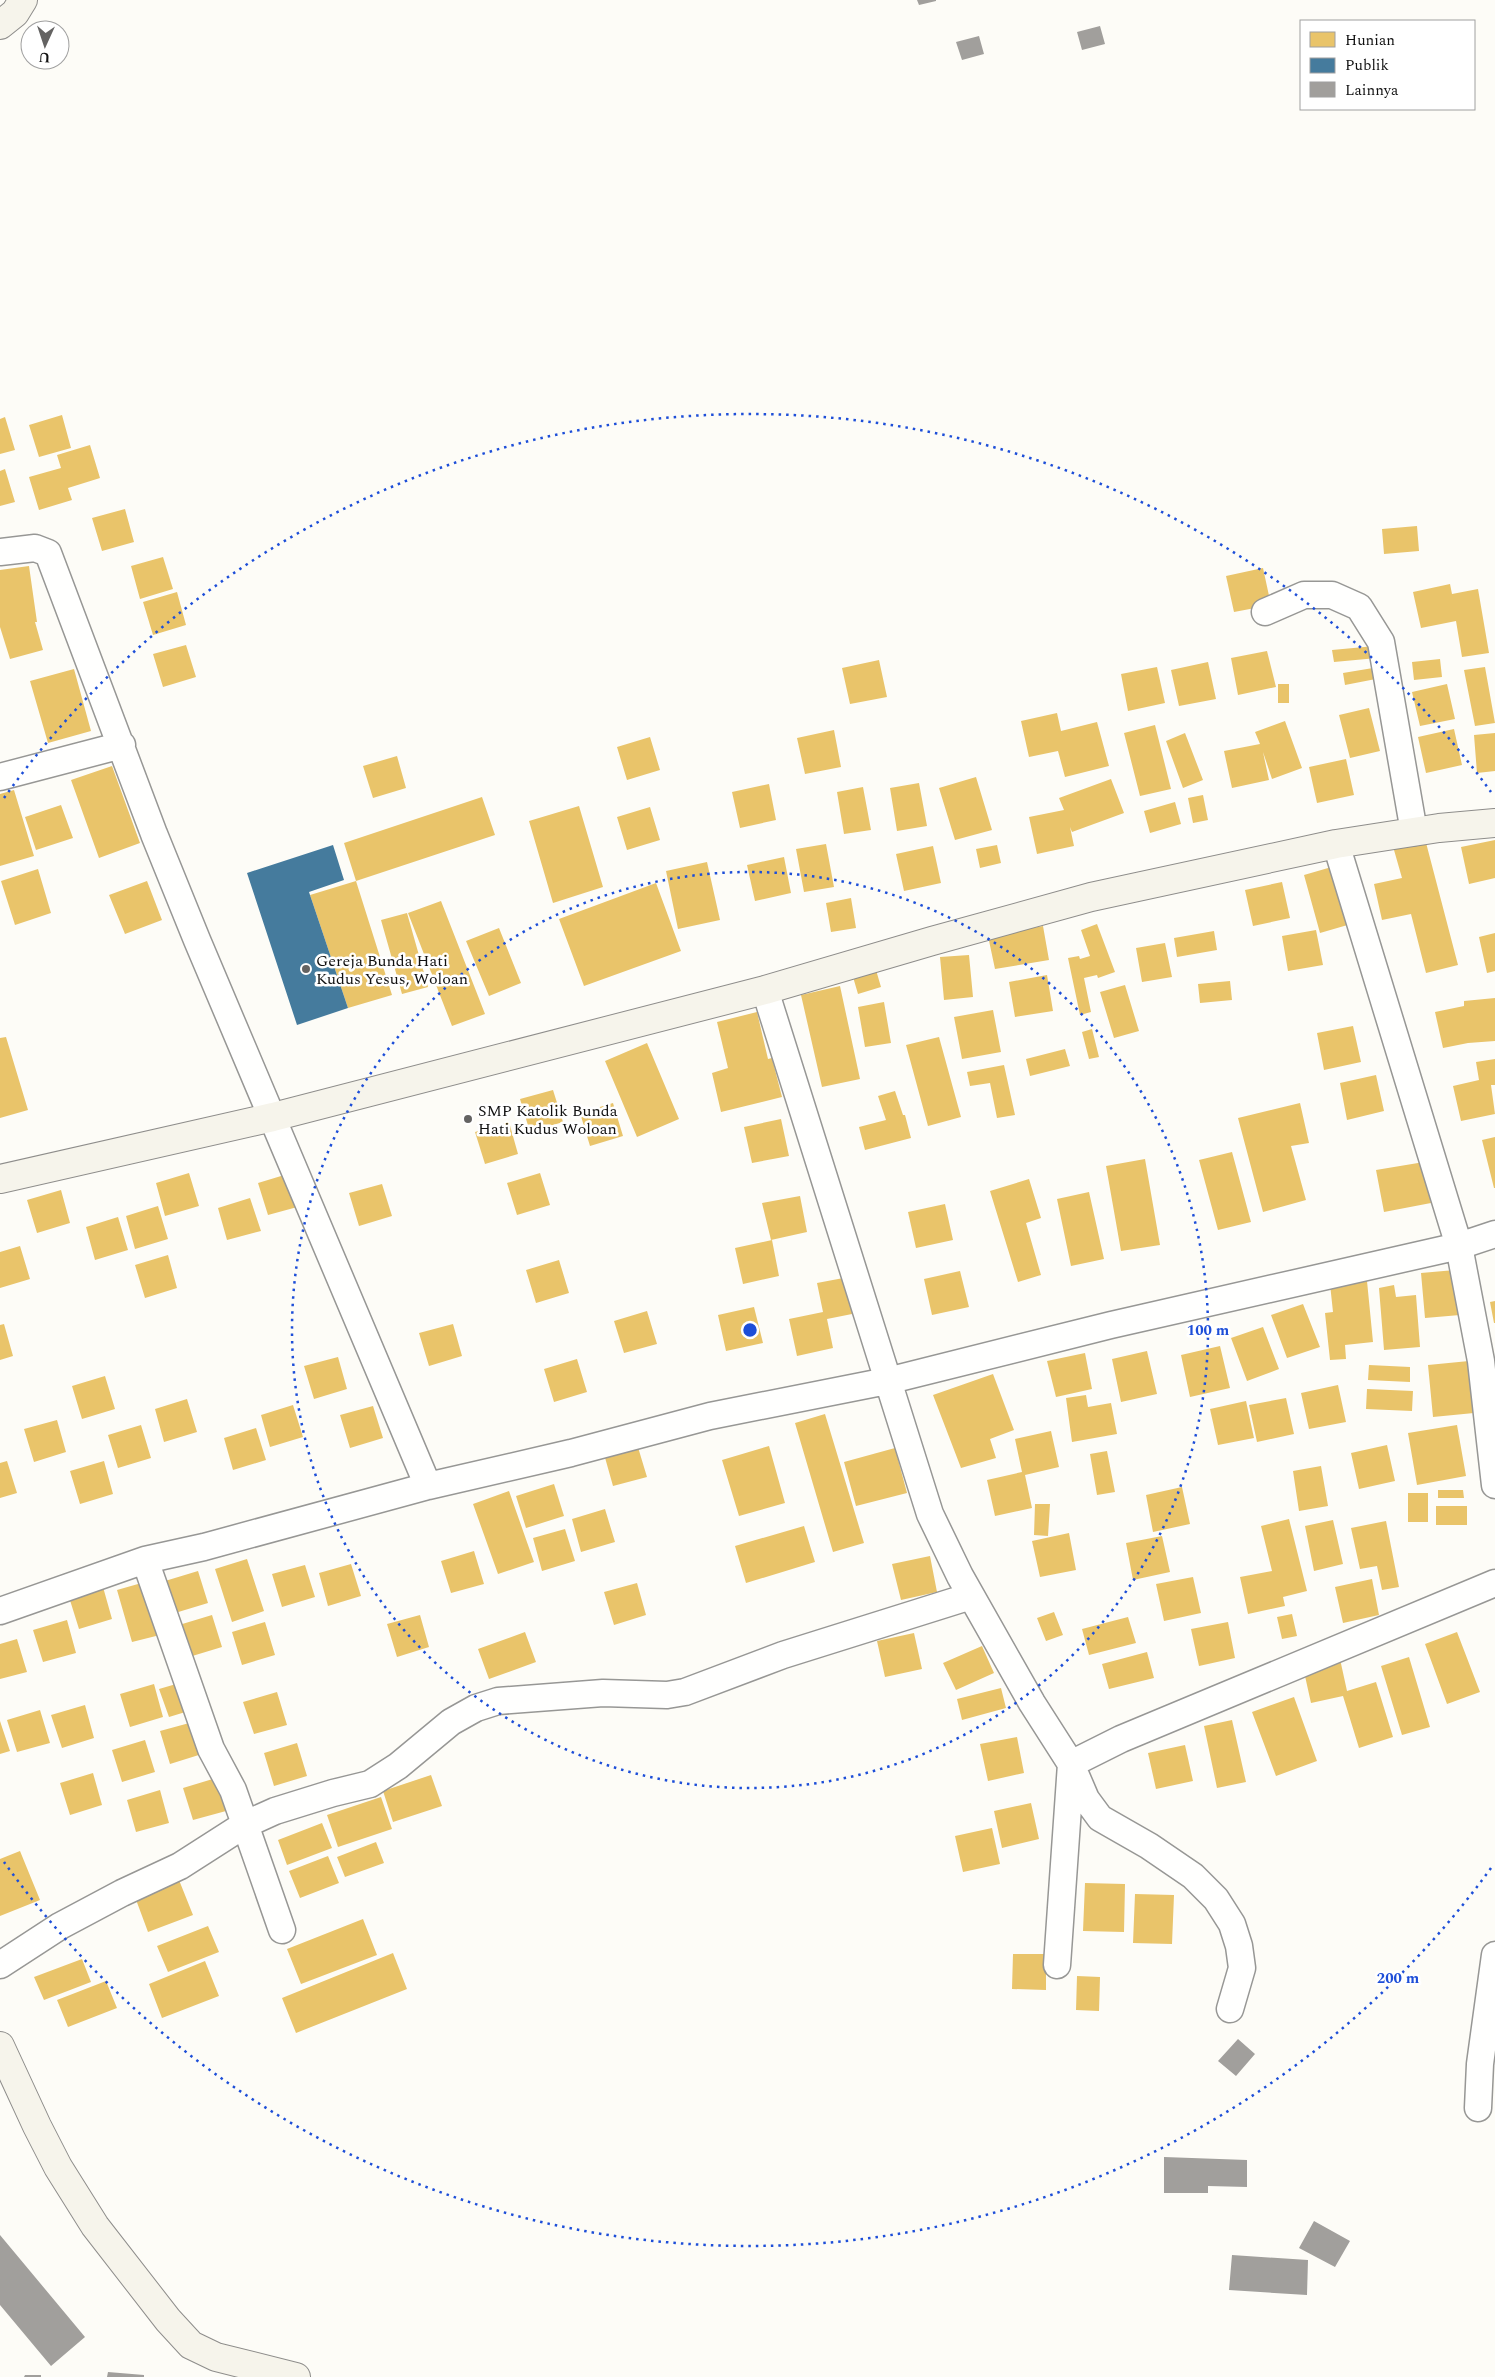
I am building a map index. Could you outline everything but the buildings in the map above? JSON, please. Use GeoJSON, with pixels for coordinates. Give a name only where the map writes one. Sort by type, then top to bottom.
{"type":"FeatureCollection","features":[{"type":"Feature","properties":{"kind":"main road"},"geometry":{"type":"LineString","coordinates":[[0,25],[15,13],[23,0]]}},
{"type":"Feature","properties":{"kind":"main road"},"geometry":{"type":"LineString","coordinates":[[0,1179],[273,1117],[765,990],[1091,897],[1336,844],[1414,832],[1495,823]]}},
{"type":"Feature","properties":{"kind":"main road"},"geometry":{"type":"LineString","coordinates":[[0,2046],[58,2167],[95,2226],[168,2320],[191,2345],[216,2357],[296,2377]]}},
{"type":"Feature","properties":{"kind":"street"},"geometry":{"type":"LineString","coordinates":[[0,552],[35,548],[48,553],[154,834],[193,931],[428,1486]]}},
{"type":"Feature","properties":{"kind":"street"},"geometry":{"type":"LineString","coordinates":[[1265,612],[1304,595],[1332,595],[1359,607],[1381,642],[1414,832]]}},
{"type":"Feature","properties":{"kind":"street"},"geometry":{"type":"LineString","coordinates":[[0,777],[122,745]]}},
{"type":"Feature","properties":{"kind":"street"},"geometry":{"type":"LineString","coordinates":[[1336,844],[1458,1246],[1481,1361],[1495,1484]]}},
{"type":"Feature","properties":{"kind":"street"},"geometry":{"type":"LineString","coordinates":[[765,990],[930,1514],[971,1596],[1032,1703],[1071,1764],[1086,1799],[1100,1818],[1149,1846],[1193,1876],[1216,1899],[1232,1924],[1239,1946],[1242,1968],[1230,2009]]}},
{"type":"Feature","properties":{"kind":"street"},"geometry":{"type":"LineString","coordinates":[[0,1611],[145,1560],[204,1547],[428,1486],[571,1453],[710,1416],[887,1381],[1121,1322],[1458,1246],[1495,1234]]}},
{"type":"Feature","properties":{"kind":"street"},"geometry":{"type":"LineString","coordinates":[[145,1560],[211,1749],[233,1790],[282,1930]]}},
{"type":"Feature","properties":{"kind":"street"},"geometry":{"type":"LineString","coordinates":[[1071,1764],[1120,1739],[1495,1583]]}},
{"type":"Feature","properties":{"kind":"street"},"geometry":{"type":"LineString","coordinates":[[0,1965],[60,1926],[122,1893],[180,1866],[244,1825],[333,1793],[370,1784],[398,1766],[451,1722],[476,1708],[491,1703],[602,1693],[667,1695],[685,1692],[783,1655],[971,1596]]}},
{"type":"Feature","properties":{"kind":"street"},"geometry":{"type":"LineString","coordinates":[[1057,1965],[1071,1764]]}},
{"type":"Feature","properties":{"kind":"street"},"geometry":{"type":"LineString","coordinates":[[1478,2108],[1480,2064],[1495,1955]]}},
{"type":"Feature","properties":{"kind":"place","name":"Gereja Bunda Hati Kudus Yesus, Woloan"},"geometry":{"type":"Point","coordinates":[306,969]}},
{"type":"Feature","properties":{"kind":"place","name":"SMP Katolik Bunda Hati Kudus Woloan"},"geometry":{"type":"Point","coordinates":[468,1119]}}]}
